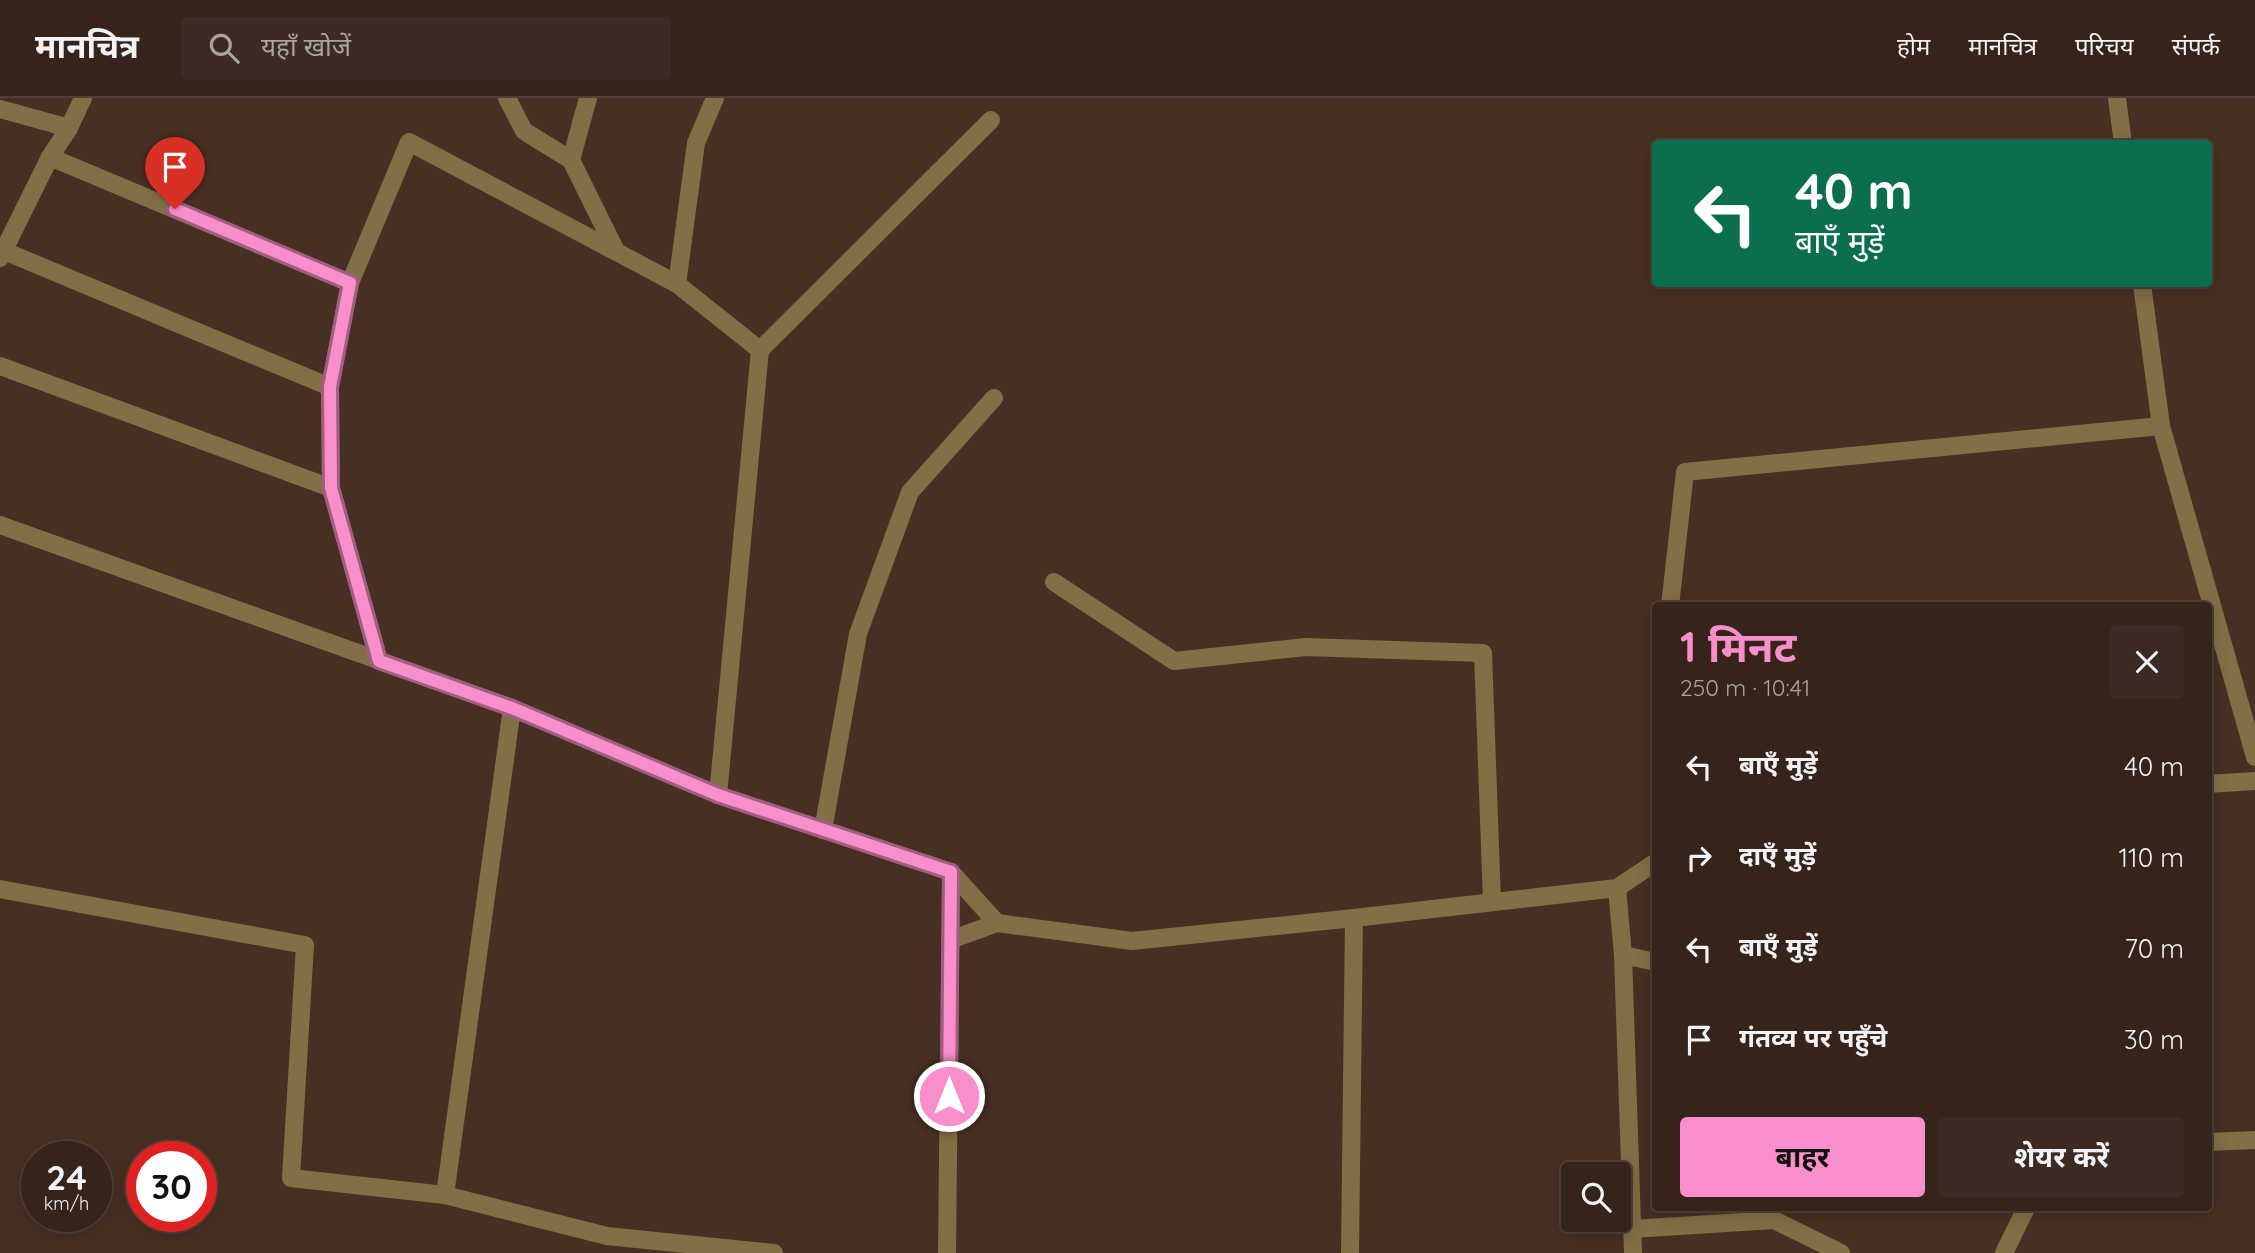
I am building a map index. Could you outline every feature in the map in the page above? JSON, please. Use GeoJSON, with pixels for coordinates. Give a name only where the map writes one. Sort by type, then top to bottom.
{"type":"FeatureCollection","features":[{"type":"Feature","properties":{"kind":"street"},"geometry":{"type":"LineString","coordinates":[[83,98],[2,254],[330,387]]}},
{"type":"Feature","properties":{"kind":"street"},"geometry":{"type":"LineString","coordinates":[[507,98],[524,131],[571,160],[617,251]]}},
{"type":"Feature","properties":{"kind":"street"},"geometry":{"type":"LineString","coordinates":[[571,160],[587,98]]}},
{"type":"Feature","properties":{"kind":"street"},"geometry":{"type":"LineString","coordinates":[[677,284],[696,143],[715,98]]}},
{"type":"Feature","properties":{"kind":"street"},"geometry":{"type":"LineString","coordinates":[[2117,98],[2122,140]]}},
{"type":"Feature","properties":{"kind":"street"},"geometry":{"type":"LineString","coordinates":[[0,109],[69,128]]}},
{"type":"Feature","properties":{"kind":"street"},"geometry":{"type":"LineString","coordinates":[[718,795],[760,350],[991,120]]}},
{"type":"Feature","properties":{"kind":"street"},"geometry":{"type":"LineString","coordinates":[[379,661],[331,488],[330,387],[350,283],[409,142],[677,284],[760,350]]}},
{"type":"Feature","properties":{"kind":"street"},"geometry":{"type":"LineString","coordinates":[[50,157],[350,283]]}},
{"type":"Feature","properties":{"kind":"street"},"geometry":{"type":"LineString","coordinates":[[2142,287],[2161,426],[2211,602]]}},
{"type":"Feature","properties":{"kind":"street"},"geometry":{"type":"LineString","coordinates":[[0,366],[331,488]]}},
{"type":"Feature","properties":{"kind":"street"},"geometry":{"type":"LineString","coordinates":[[822,830],[858,634],[910,492],[994,398]]}},
{"type":"Feature","properties":{"kind":"street"},"geometry":{"type":"LineString","coordinates":[[1670,602],[1685,472],[2161,426]]}},
{"type":"Feature","properties":{"kind":"street"},"geometry":{"type":"LineString","coordinates":[[0,525],[512,708],[718,795],[951,872],[997,923]]}},
{"type":"Feature","properties":{"kind":"street"},"geometry":{"type":"LineString","coordinates":[[1054,582],[1174,661],[1306,648],[1483,653],[1492,902]]}},
{"type":"Feature","properties":{"kind":"street"},"geometry":{"type":"LineString","coordinates":[[2212,606],[2255,757]]}},
{"type":"Feature","properties":{"kind":"street"},"geometry":{"type":"LineString","coordinates":[[444,1195],[512,708]]}},
{"type":"Feature","properties":{"kind":"street"},"geometry":{"type":"LineString","coordinates":[[2212,784],[2255,781]]}},
{"type":"Feature","properties":{"kind":"street"},"geometry":{"type":"LineString","coordinates":[[950,940],[997,923],[1132,941],[1354,918],[1617,888],[1652,865]]}},
{"type":"Feature","properties":{"kind":"street"},"geometry":{"type":"LineString","coordinates":[[947,1253],[951,872]]}},
{"type":"Feature","properties":{"kind":"street"},"geometry":{"type":"LineString","coordinates":[[1617,888],[1623,955],[1633,1253]]}},
{"type":"Feature","properties":{"kind":"street"},"geometry":{"type":"LineString","coordinates":[[0,889],[305,946],[291,1178],[444,1195],[605,1245],[774,1253]]}},
{"type":"Feature","properties":{"kind":"street"},"geometry":{"type":"LineString","coordinates":[[1350,1253],[1354,918]]}},
{"type":"Feature","properties":{"kind":"street"},"geometry":{"type":"LineString","coordinates":[[1623,955],[1652,961]]}},
{"type":"Feature","properties":{"kind":"street"},"geometry":{"type":"LineString","coordinates":[[2212,1142],[2255,1140]]}},
{"type":"Feature","properties":{"kind":"street"},"geometry":{"type":"LineString","coordinates":[[2004,1253],[2025,1211]]}},
{"type":"Feature","properties":{"kind":"street"},"geometry":{"type":"LineString","coordinates":[[1632,1229],[1774,1220],[1841,1253]]}},
{"type":"Feature","properties":{"kind":"route"},"geometry":{"type":"LineString","coordinates":[[175,209],[350,283],[330,387],[331,488],[379,661],[512,708],[718,795],[951,872],[949,1096]]}}]}
